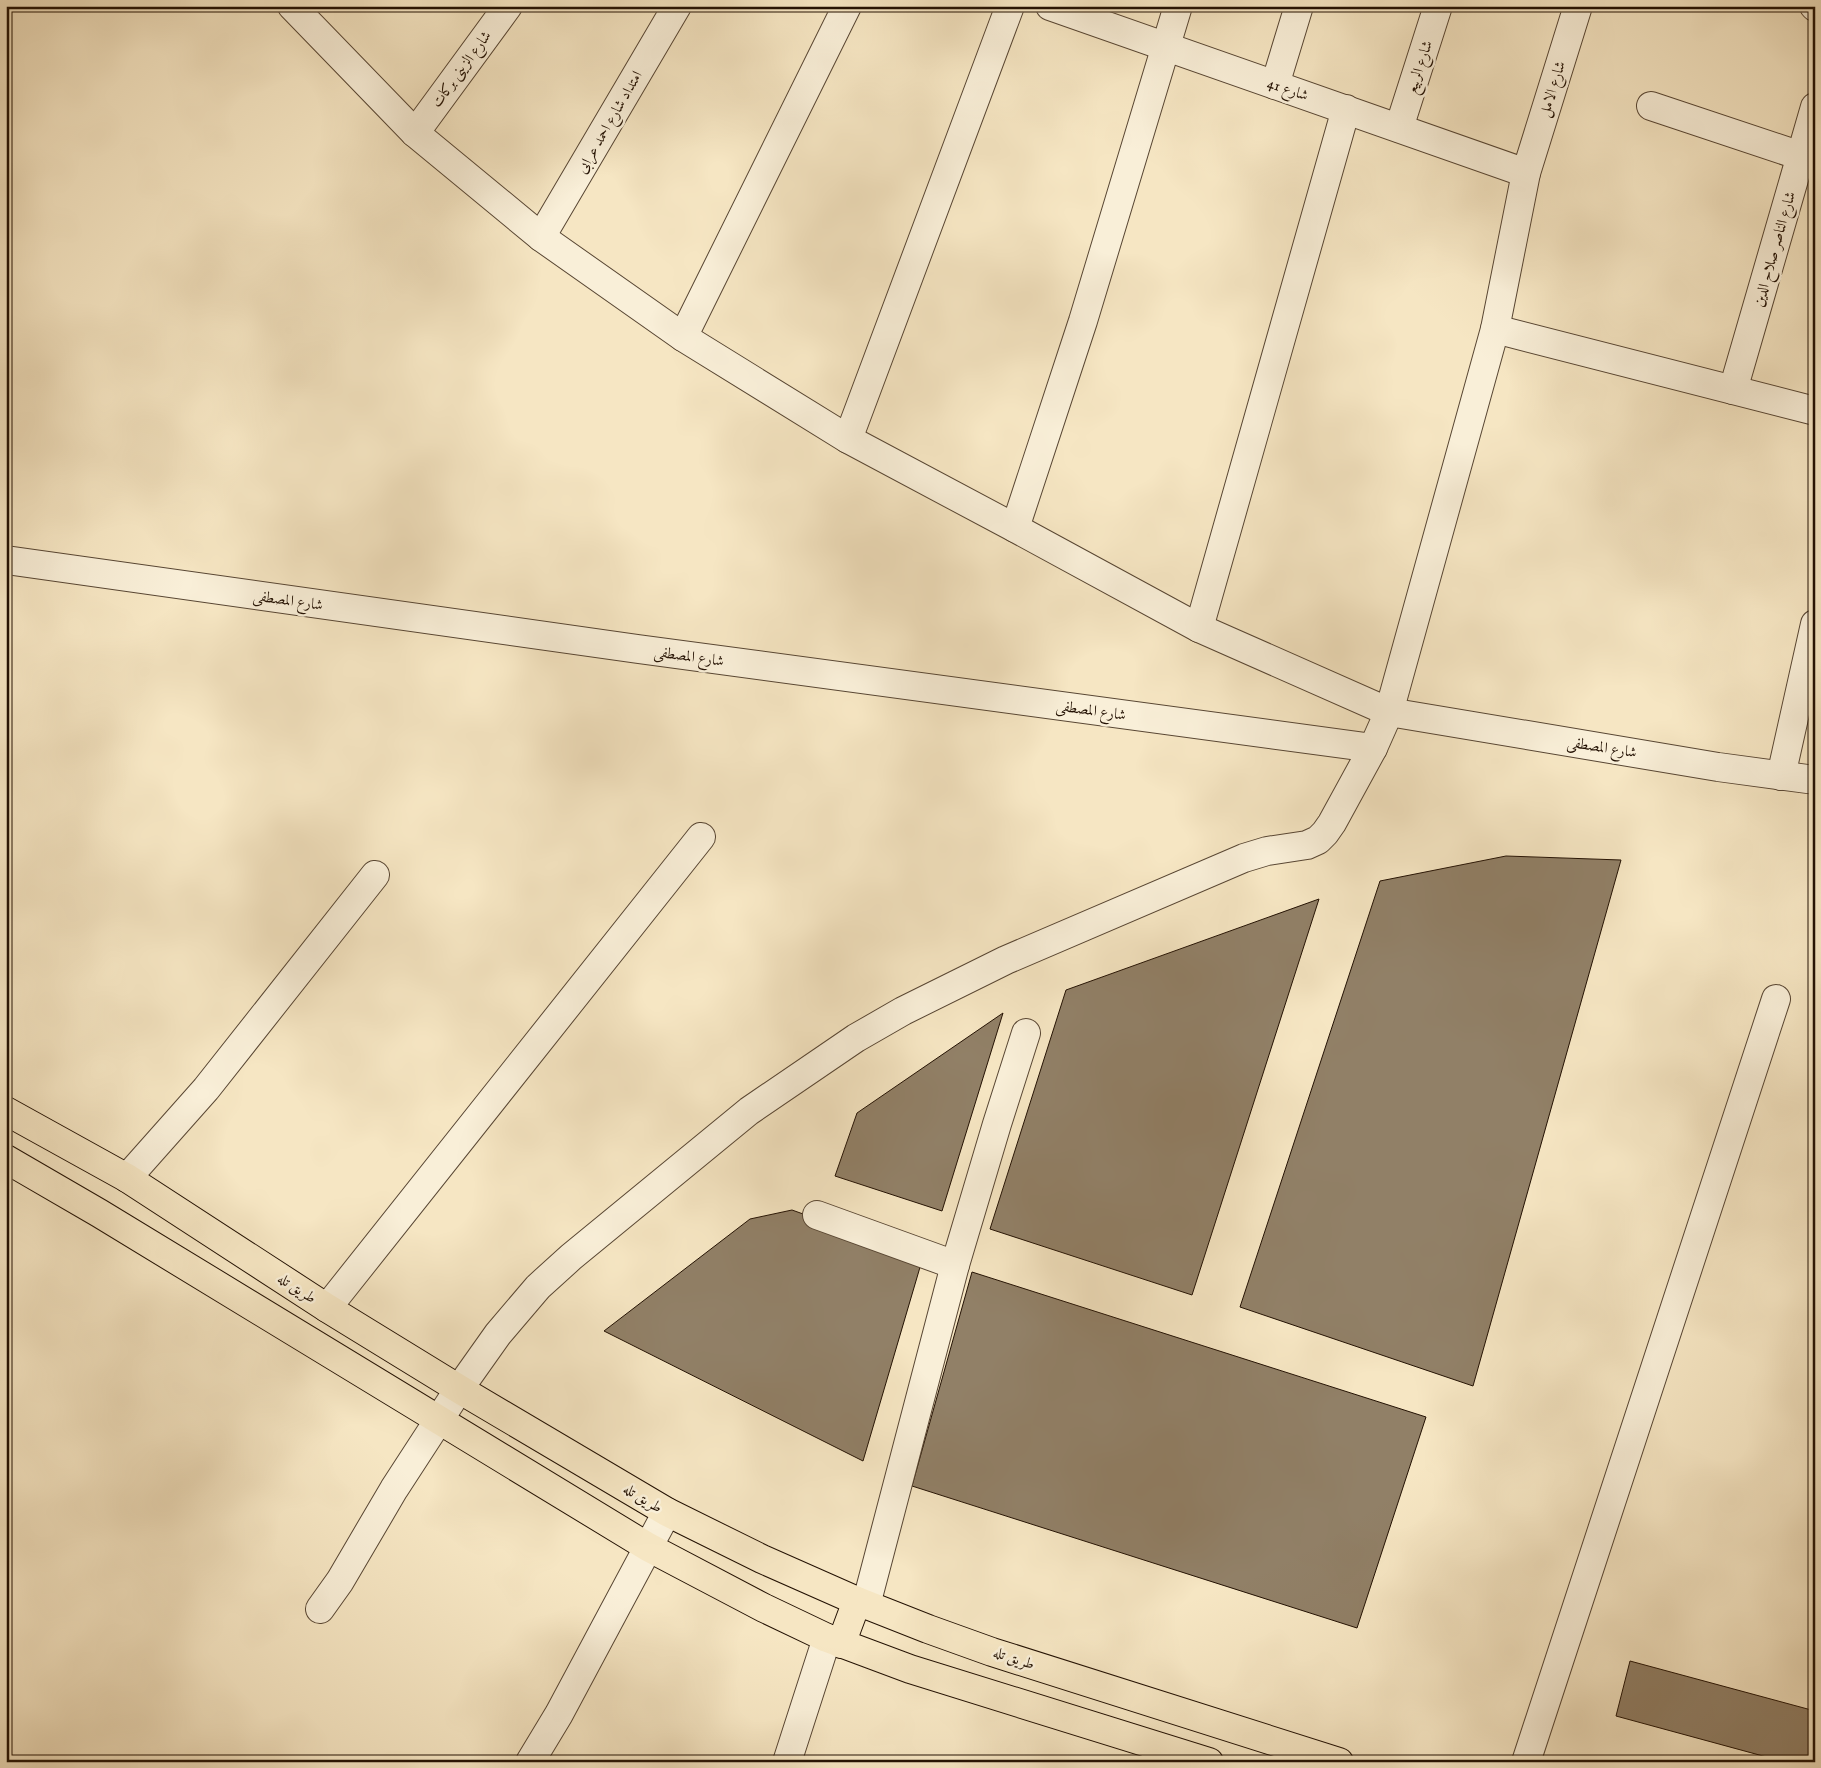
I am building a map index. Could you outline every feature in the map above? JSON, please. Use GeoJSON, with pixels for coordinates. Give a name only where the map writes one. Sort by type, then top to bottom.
{"type":"FeatureCollection","features":[{"type":"Feature","properties":{"kind":"main road","name":"طريق تله"},"geometry":{"type":"LineString","coordinates":[[6,1111],[126,1178],[327,1308],[459,1389],[667,1512],[762,1559],[861,1603],[992,1652],[1339,1762]]}},
{"type":"Feature","properties":{"kind":"main road"},"geometry":{"type":"LineString","coordinates":[[6,1159],[108,1218],[648,1547],[764,1608],[834,1641],[910,1669],[1208,1762]]}},
{"type":"Feature","properties":{"kind":"main road"},"geometry":{"type":"LineString","coordinates":[[834,1641],[861,1603]]}},
{"type":"Feature","properties":{"kind":"street","name":"شارع المصطفى"},"geometry":{"type":"LineString","coordinates":[[292,6],[415,133],[541,238],[684,337],[848,439],[1199,628],[1389,712],[1815,780]]}},
{"type":"Feature","properties":{"kind":"street","name":"شارع الزينى بركات"},"geometry":{"type":"LineString","coordinates":[[415,133],[508,6]]}},
{"type":"Feature","properties":{"kind":"street","name":"امتداد شارع احمد عرابى"},"geometry":{"type":"LineString","coordinates":[[541,238],[676,6]]}},
{"type":"Feature","properties":{"kind":"street"},"geometry":{"type":"LineString","coordinates":[[684,337],[847,6]]}},
{"type":"Feature","properties":{"kind":"street"},"geometry":{"type":"LineString","coordinates":[[848,439],[1010,6]]}},
{"type":"Feature","properties":{"kind":"street","name":"شارع 41"},"geometry":{"type":"LineString","coordinates":[[1050,6],[1526,173]]}},
{"type":"Feature","properties":{"kind":"street"},"geometry":{"type":"LineString","coordinates":[[1015,528],[1083,321],[1178,6]]}},
{"type":"Feature","properties":{"kind":"street"},"geometry":{"type":"LineString","coordinates":[[1275,85],[1299,6]]}},
{"type":"Feature","properties":{"kind":"street","name":"شارع الربيع"},"geometry":{"type":"LineString","coordinates":[[1399,128],[1438,6]]}},
{"type":"Feature","properties":{"kind":"street","name":"شارع الامل"},"geometry":{"type":"LineString","coordinates":[[320,1609],[340,1581],[394,1489],[459,1389],[498,1334],[538,1288],[571,1257],[749,1110],[856,1038],[903,1011],[1006,960],[1244,858],[1267,851],[1307,844],[1318,840],[1326,833],[1373,748],[1389,712],[1494,329],[1526,173],[1578,6]]}},
{"type":"Feature","properties":{"kind":"street"},"geometry":{"type":"LineString","coordinates":[[1651,106],[1801,156]]}},
{"type":"Feature","properties":{"kind":"street","name":"شارع الناصر صلاح الدين"},"geometry":{"type":"LineString","coordinates":[[1733,390],[1815,107]]}},
{"type":"Feature","properties":{"kind":"street"},"geometry":{"type":"LineString","coordinates":[[1199,628],[1346,109]]}},
{"type":"Feature","properties":{"kind":"street"},"geometry":{"type":"LineString","coordinates":[[1494,329],[1815,411]]}},
{"type":"Feature","properties":{"kind":"street","name":"شارع المصطفى"},"geometry":{"type":"LineString","coordinates":[[6,560],[648,651],[1373,748]]}},
{"type":"Feature","properties":{"kind":"street"},"geometry":{"type":"LineString","coordinates":[[1781,776],[1815,624]]}},
{"type":"Feature","properties":{"kind":"street"},"geometry":{"type":"LineString","coordinates":[[327,1308],[701,837]]}},
{"type":"Feature","properties":{"kind":"street"},"geometry":{"type":"LineString","coordinates":[[126,1178],[206,1089],[375,875]]}},
{"type":"Feature","properties":{"kind":"street"},"geometry":{"type":"LineString","coordinates":[[1526,1762],[1776,999]]}},
{"type":"Feature","properties":{"kind":"street"},"geometry":{"type":"LineString","coordinates":[[861,1603],[955,1265],[1026,1034]]}},
{"type":"Feature","properties":{"kind":"street"},"geometry":{"type":"LineString","coordinates":[[817,1215],[955,1265]]}},
{"type":"Feature","properties":{"kind":"street"},"geometry":{"type":"LineString","coordinates":[[530,1762],[559,1714],[667,1512]]}},
{"type":"Feature","properties":{"kind":"street"},"geometry":{"type":"LineString","coordinates":[[787,1762],[834,1641]]}},
{"type":"Feature","properties":{"kind":"building"},"geometry":{"type":"Polygon","coordinates":[[[1506,856],[1621,860],[1473,1386],[1240,1307],[1380,881],[1506,856]]]}},
{"type":"Feature","properties":{"kind":"building"},"geometry":{"type":"Polygon","coordinates":[[[1319,899],[1192,1295],[990,1229],[1066,990],[1319,899]]]}},
{"type":"Feature","properties":{"kind":"building"},"geometry":{"type":"Polygon","coordinates":[[[1003,1013],[942,1211],[835,1176],[857,1113],[1003,1013]]]}},
{"type":"Feature","properties":{"kind":"building"},"geometry":{"type":"Polygon","coordinates":[[[792,1210],[923,1257],[863,1461],[604,1331],[750,1219],[792,1210]]]}},
{"type":"Feature","properties":{"kind":"building"},"geometry":{"type":"Polygon","coordinates":[[[972,1272],[1426,1417],[1357,1628],[912,1486],[972,1272]]]}},
{"type":"Feature","properties":{"kind":"building"},"geometry":{"type":"Polygon","coordinates":[[[1630,1661],[1815,1711],[1815,1762],[1785,1762],[1616,1716],[1630,1661]]]}}]}
